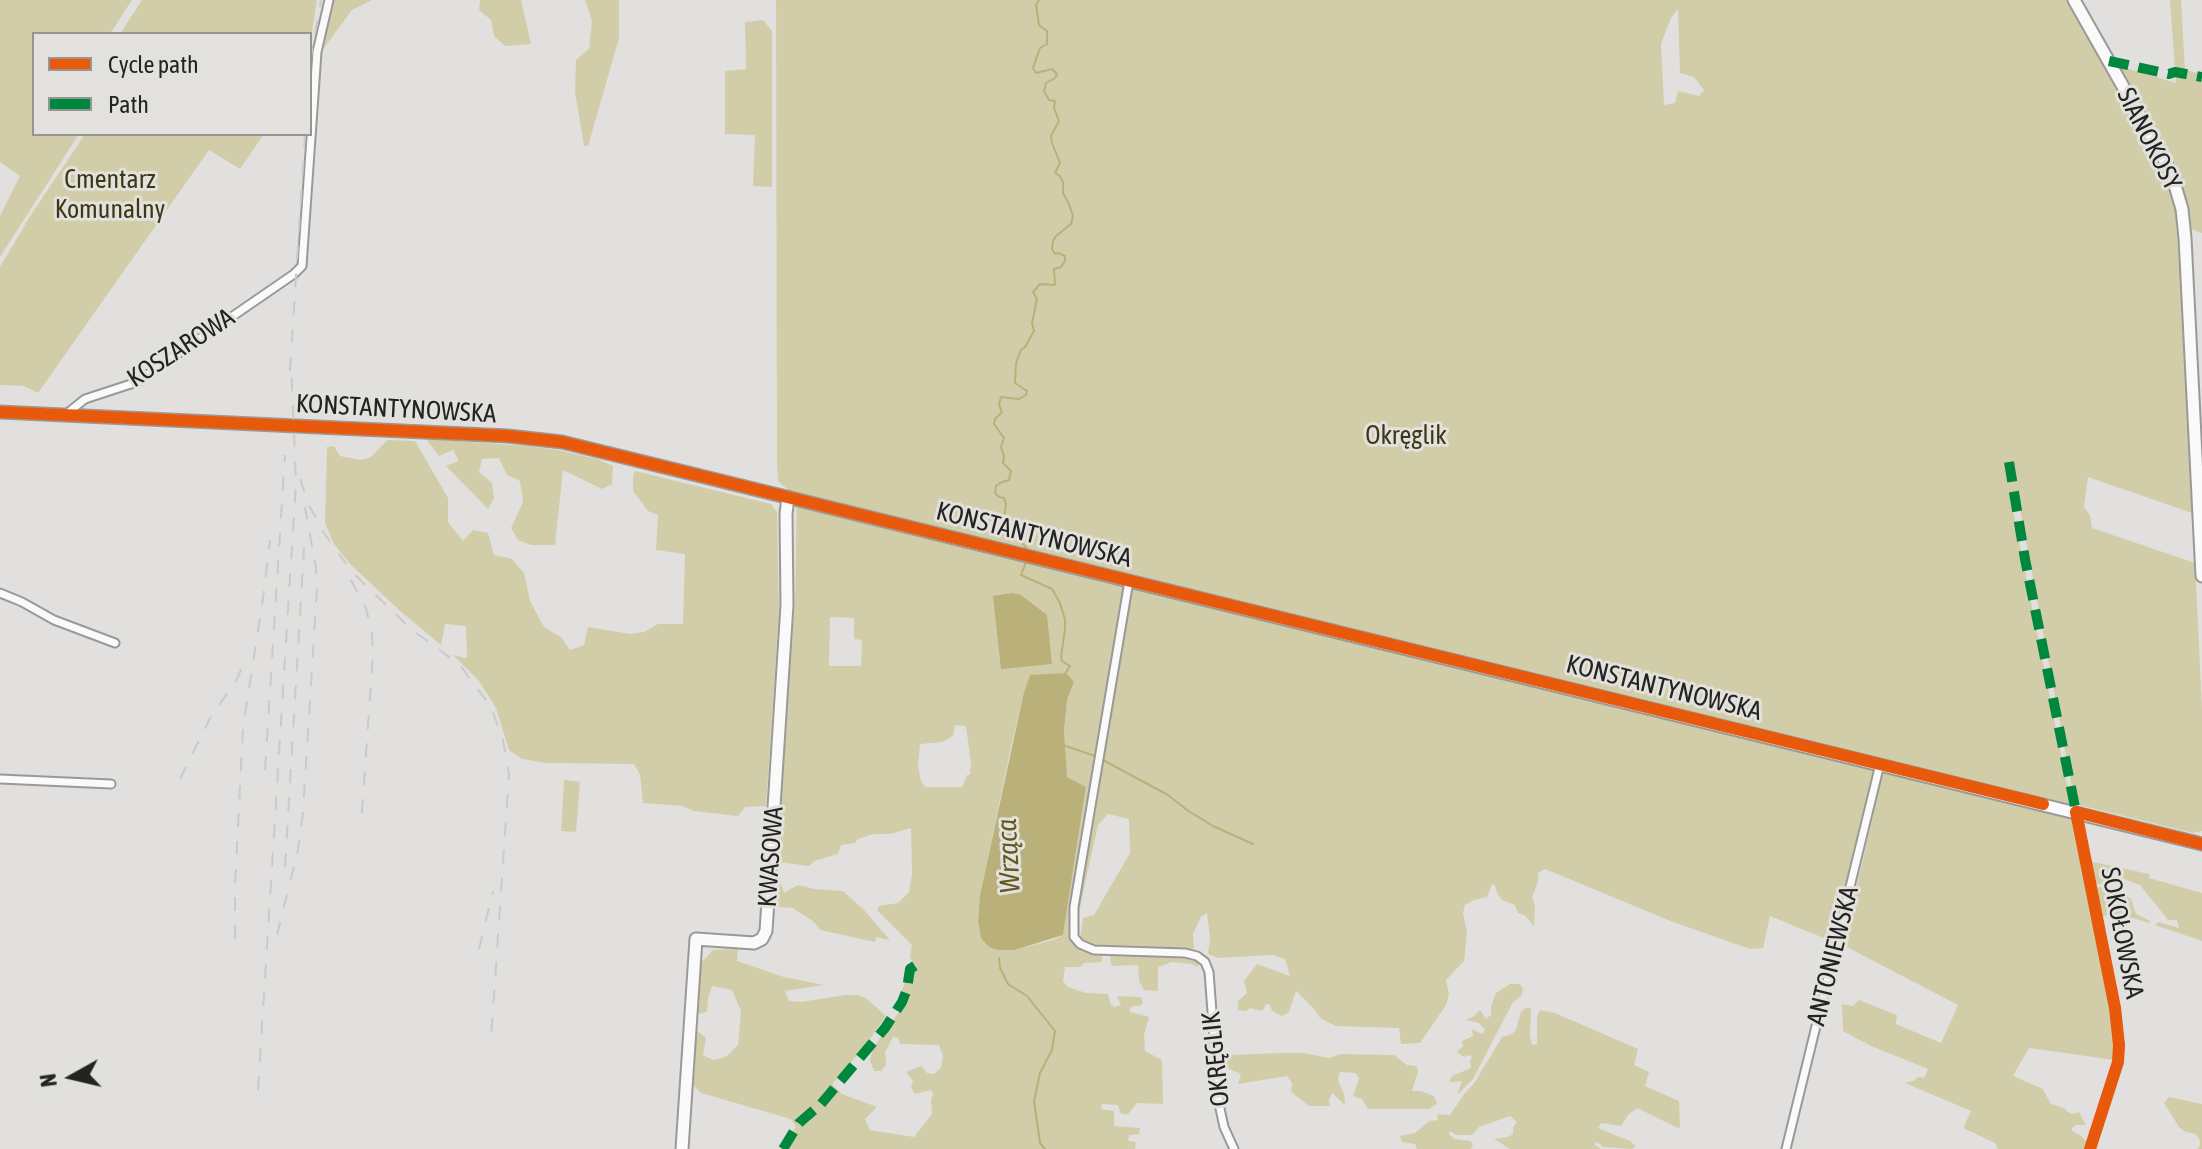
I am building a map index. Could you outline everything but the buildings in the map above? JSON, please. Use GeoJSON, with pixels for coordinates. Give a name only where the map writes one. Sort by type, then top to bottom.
{"type":"FeatureCollection","features":[{"type":"Feature","properties":{"kind":"main road","name":"SIANOKOSY"},"geometry":{"type":"LineString","coordinates":[[2074,0],[2164,159],[2182,209],[2202,576]]}},
{"type":"Feature","properties":{"kind":"main road","name":"KONSTANTYNOWSKA"},"geometry":{"type":"LineString","coordinates":[[0,412],[539,438],[2202,844]]}},
{"type":"Feature","properties":{"kind":"main road","name":"KWASOWA"},"geometry":{"type":"LineString","coordinates":[[682,1149],[696,939],[754,943],[762,939],[767,927],[787,605],[788,497]]}},
{"type":"Feature","properties":{"kind":"street","name":"KOSZAROWA"},"geometry":{"type":"LineString","coordinates":[[312,132],[317,52],[329,0]]}},
{"type":"Feature","properties":{"kind":"street","name":"KOSZAROWA"},"geometry":{"type":"LineString","coordinates":[[65,415],[85,399],[137,382],[302,266],[312,136]]}},
{"type":"Feature","properties":{"kind":"street","name":"OKRĘGLIK"},"geometry":{"type":"LineString","coordinates":[[1129,581],[1074,907],[1074,937],[1080,944],[1094,950],[1185,953],[1205,962],[1209,976],[1219,1104],[1234,1149]]}},
{"type":"Feature","properties":{"kind":"street"},"geometry":{"type":"LineString","coordinates":[[0,593],[54,620],[115,643]]}},
{"type":"Feature","properties":{"kind":"street","name":"ANTONIEWSKA"},"geometry":{"type":"LineString","coordinates":[[1786,1149],[1880,764]]}},
{"type":"Feature","properties":{"kind":"street"},"geometry":{"type":"LineString","coordinates":[[0,779],[111,784]]}},
{"type":"Feature","properties":{"kind":"street","name":"SOKOŁOWSKA"},"geometry":{"type":"LineString","coordinates":[[2076,812],[2119,1045],[2118,1062],[2090,1149]]}},
{"type":"Feature","properties":{"kind":"green space"},"geometry":{"type":"Polygon","coordinates":[[[0,0],[132,0],[111,32],[32,32],[32,136],[78,136],[0,257],[0,216],[20,176],[0,162],[0,0]]]}},
{"type":"Feature","properties":{"kind":"green space"},"geometry":{"type":"Polygon","coordinates":[[[142,0],[317,0],[312,32],[121,32],[142,0]]]}},
{"type":"Feature","properties":{"kind":"green space"},"geometry":{"type":"Polygon","coordinates":[[[334,0],[372,0],[352,10],[324,48],[326,25],[334,0]]]}},
{"type":"Feature","properties":{"kind":"green space"},"geometry":{"type":"Polygon","coordinates":[[[480,0],[521,0],[531,44],[505,46],[494,36],[491,20],[479,10],[480,0]]]}},
{"type":"Feature","properties":{"kind":"green space"},"geometry":{"type":"Polygon","coordinates":[[[585,0],[619,0],[619,38],[588,146],[584,146],[575,92],[576,60],[589,49],[592,21],[585,0]]]}},
{"type":"Feature","properties":{"kind":"green space","name":"Okręglik"},"geometry":{"type":"Polygon","coordinates":[[[776,0],[2068,0],[2158,157],[2175,202],[2185,316],[2183,336],[2195,514],[2088,477],[2084,507],[2090,515],[2092,528],[2195,563],[2202,708],[2202,831],[2193,833],[2075,804],[2019,503],[2011,500],[2114,1038],[2114,1060],[2029,1048],[2013,1076],[2043,1089],[2051,1104],[2072,1114],[2079,1112],[2086,1125],[2076,1125],[2072,1131],[2086,1141],[2087,1149],[1998,1149],[1995,1143],[1965,1129],[1971,1111],[1905,1083],[1918,1077],[1924,1078],[1928,1069],[1843,1031],[1842,1004],[1853,1006],[1859,1000],[1897,1015],[1896,1024],[1941,1043],[1958,1005],[1843,945],[1875,807],[1867,804],[1831,941],[1770,916],[1763,948],[1750,949],[1673,922],[1545,869],[1538,873],[1532,898],[1535,905],[1534,927],[1526,916],[1518,913],[1515,905],[1502,900],[1492,884],[1487,897],[1465,905],[1463,913],[1467,933],[1464,961],[1446,980],[1449,995],[1446,1005],[1420,1043],[1401,1044],[1399,1028],[1336,1026],[1320,1018],[1296,991],[1289,1012],[1282,1016],[1266,1004],[1262,1011],[1250,1008],[1238,1010],[1238,1001],[1247,993],[1244,981],[1257,964],[1290,976],[1285,959],[1273,955],[1218,958],[1208,954],[1207,913],[1201,917],[1193,934],[1194,948],[1191,950],[1102,947],[1102,962],[1065,967],[1063,981],[1068,987],[1086,993],[1108,994],[1111,1005],[1115,1007],[1121,1005],[1117,996],[1141,997],[1143,1003],[1140,1006],[1129,1009],[1149,1017],[1144,1035],[1145,1051],[1162,1060],[1163,1104],[1137,1103],[1128,1114],[1121,1114],[1118,1105],[1102,1104],[1101,1109],[1114,1111],[1114,1126],[1140,1128],[1139,1134],[1129,1135],[1128,1141],[1136,1142],[1135,1149],[780,1149],[796,1127],[791,1119],[701,1093],[691,1083],[696,1030],[706,1038],[703,1055],[713,1060],[726,1057],[738,1045],[741,1011],[732,990],[712,986],[707,1012],[695,1015],[699,965],[713,950],[738,949],[737,961],[784,977],[824,985],[785,991],[789,1001],[857,995],[866,998],[886,1016],[832,1084],[842,1094],[877,1107],[865,1119],[870,1130],[914,1137],[932,1114],[933,1094],[931,1090],[915,1094],[911,1087],[913,1081],[906,1072],[921,1066],[927,1073],[934,1074],[941,1068],[943,1056],[939,1045],[900,1044],[898,1038],[893,1037],[885,1052],[886,1065],[881,1071],[874,1071],[870,1061],[873,1048],[906,1002],[899,998],[913,962],[910,958],[912,945],[877,910],[879,906],[898,903],[909,892],[912,874],[911,828],[890,834],[873,834],[855,843],[841,845],[838,854],[814,861],[809,866],[778,862],[780,784],[795,602],[797,494],[778,481],[776,0]],[[1678,9],[1661,44],[1664,105],[1675,103],[1678,91],[1699,96],[1704,90],[1694,77],[1680,73],[1678,9]],[[830,617],[829,666],[861,666],[862,640],[854,639],[854,618],[830,617]],[[1030,675],[1010,752],[980,895],[978,921],[981,938],[1015,950],[1063,935],[1086,788],[1067,777],[1064,731],[1067,700],[1074,682],[1030,675]],[[955,725],[953,736],[942,742],[920,744],[918,766],[925,787],[962,787],[967,775],[970,775],[966,726],[955,725]],[[1108,814],[1098,825],[1076,928],[1080,939],[1083,918],[1094,915],[1130,853],[1129,819],[1108,814]]]}},
{"type":"Feature","properties":{"kind":"green space"},"geometry":{"type":"Polygon","coordinates":[[[2170,0],[2181,0],[2185,70],[2202,74],[2202,233],[2188,228],[2182,193],[2165,148],[2119,66],[2176,83],[2170,0]]]}},
{"type":"Feature","properties":{"kind":"green space"},"geometry":{"type":"Polygon","coordinates":[[[763,20],[772,31],[772,187],[753,186],[755,135],[725,134],[725,71],[746,69],[745,22],[763,20]]]}},
{"type":"Feature","properties":{"kind":"green space","name":"Cmentarz Komunalny"},"geometry":{"type":"Polygon","coordinates":[[[84,136],[263,136],[240,169],[209,150],[38,393],[24,386],[0,385],[0,267],[84,136]]]}},
{"type":"Feature","properties":{"kind":"green space"},"geometry":{"type":"Polygon","coordinates":[[[426,439],[527,446],[597,459],[613,466],[612,484],[602,489],[563,470],[555,545],[531,545],[518,540],[511,528],[523,502],[520,481],[507,475],[499,458],[482,459],[479,472],[492,483],[494,498],[488,509],[446,466],[459,461],[453,450],[439,456],[426,439]]]}},
{"type":"Feature","properties":{"kind":"green space"},"geometry":{"type":"Polygon","coordinates":[[[387,440],[415,441],[448,498],[448,522],[463,541],[473,530],[488,533],[494,555],[512,559],[524,573],[530,601],[544,627],[561,637],[570,650],[584,645],[588,627],[630,634],[644,632],[658,624],[683,624],[685,554],[656,550],[658,515],[648,511],[633,491],[635,471],[771,504],[777,512],[779,611],[766,806],[745,807],[738,816],[693,811],[683,806],[643,803],[640,775],[634,764],[546,763],[522,759],[509,750],[496,708],[479,681],[453,655],[467,658],[466,626],[445,624],[441,645],[350,564],[334,544],[325,523],[327,447],[334,446],[340,456],[361,460],[371,457],[387,440]]]}},
{"type":"Feature","properties":{"kind":"green space"},"geometry":{"type":"Polygon","coordinates":[[[564,780],[580,782],[576,832],[561,831],[564,780]]]}},
{"type":"Feature","properties":{"kind":"green space"},"geometry":{"type":"Polygon","coordinates":[[[2089,861],[2149,874],[2149,878],[2202,893],[2202,941],[2155,925],[2158,922],[2179,928],[2177,920],[2168,920],[2140,885],[2124,879],[2120,874],[2109,874],[2106,883],[2093,885],[2089,861]]]}},
{"type":"Feature","properties":{"kind":"green space"},"geometry":{"type":"Polygon","coordinates":[[[781,884],[784,893],[798,885],[843,891],[890,940],[876,937],[875,942],[820,930],[814,922],[793,908],[777,907],[776,885],[781,884]]]}},
{"type":"Feature","properties":{"kind":"green space"},"geometry":{"type":"Polygon","coordinates":[[[2105,886],[2131,899],[2136,914],[2149,923],[2106,915],[2100,918],[2094,888],[2105,886]]]}},
{"type":"Feature","properties":{"kind":"green space"},"geometry":{"type":"Polygon","coordinates":[[[1109,953],[1184,956],[1199,963],[1197,967],[1172,962],[1158,967],[1158,991],[1144,990],[1139,981],[1138,965],[1112,966],[1109,953]]]}},
{"type":"Feature","properties":{"kind":"green space"},"geometry":{"type":"Polygon","coordinates":[[[1510,984],[1520,984],[1522,995],[1513,1002],[1473,1079],[1457,1095],[1462,1081],[1449,1082],[1452,1076],[1471,1068],[1472,1057],[1464,1057],[1457,1052],[1463,1046],[1462,1041],[1473,1036],[1472,1029],[1482,1034],[1485,1030],[1479,1023],[1465,1020],[1480,1010],[1486,1019],[1491,1015],[1496,993],[1510,984]]]}},
{"type":"Feature","properties":{"kind":"green space"},"geometry":{"type":"Polygon","coordinates":[[[1531,1008],[1532,1045],[1537,1044],[1540,1010],[1555,1013],[1638,1049],[1634,1065],[1649,1072],[1645,1086],[1679,1101],[1680,1129],[1637,1108],[1621,1126],[1601,1123],[1598,1128],[1630,1141],[1636,1146],[1632,1149],[1603,1147],[1595,1142],[1601,1149],[1510,1149],[1494,1139],[1513,1134],[1517,1122],[1510,1116],[1479,1127],[1472,1135],[1456,1135],[1450,1131],[1454,1139],[1471,1141],[1473,1147],[1470,1149],[1417,1149],[1415,1144],[1402,1142],[1400,1136],[1415,1133],[1429,1121],[1438,1120],[1437,1114],[1450,1115],[1475,1082],[1502,1037],[1516,1030],[1521,1012],[1531,1008]]]}},
{"type":"Feature","properties":{"kind":"green space"},"geometry":{"type":"Polygon","coordinates":[[[1304,1053],[1329,1058],[1341,1054],[1394,1055],[1407,1065],[1417,1066],[1412,1091],[1434,1096],[1437,1104],[1429,1109],[1368,1109],[1362,1099],[1353,1096],[1359,1078],[1355,1073],[1340,1072],[1338,1080],[1345,1105],[1332,1093],[1330,1106],[1309,1106],[1291,1092],[1292,1083],[1287,1076],[1238,1084],[1241,1074],[1227,1068],[1225,1060],[1228,1055],[1304,1053]]]}},
{"type":"Feature","properties":{"kind":"green space"},"geometry":{"type":"Polygon","coordinates":[[[2169,1097],[2202,1104],[2202,1149],[2197,1149],[2200,1141],[2196,1134],[2179,1127],[2164,1103],[2169,1097]]]}},
{"type":"Feature","properties":{"kind":"water"},"geometry":{"type":"Polygon","coordinates":[[[1021,595],[1047,615],[1052,664],[1001,669],[993,596],[1021,595]]]}},
{"type":"Feature","properties":{"kind":"water"},"geometry":{"type":"Polygon","coordinates":[[[1066,673],[1074,682],[1067,700],[1064,731],[1067,777],[1086,787],[1063,935],[1015,950],[998,950],[989,947],[981,938],[978,921],[980,895],[1024,692],[1030,675],[1066,673]]]}},
{"type":"Feature","properties":{"kind":"waterway","name":"Wrząca"},"geometry":{"type":"LineString","coordinates":[[1027,549],[1016,535],[995,531],[995,523],[1005,513],[1006,504],[1004,498],[995,493],[996,486],[1009,480],[1011,471],[1003,463],[1001,447],[1004,438],[994,424],[1002,412],[999,405],[1001,397],[1019,399],[1026,395],[1027,391],[1015,383],[1016,363],[1034,331],[1032,323],[1037,299],[1033,292],[1040,284],[1055,285],[1054,269],[1061,267],[1065,256],[1055,254],[1053,241],[1071,224],[1073,216],[1063,193],[1063,182],[1055,173],[1060,163],[1051,136],[1059,121],[1055,101],[1049,100],[1044,91],[1046,83],[1057,74],[1052,69],[1036,73],[1033,68],[1040,48],[1047,44],[1047,31],[1039,25],[1036,5],[1039,0]]}},
{"type":"Feature","properties":{"kind":"waterway","name":"Wrząca"},"geometry":{"type":"LineString","coordinates":[[1026,562],[1021,575],[1052,589],[1060,603],[1065,620],[1061,657],[1070,666],[1065,674]]}},
{"type":"Feature","properties":{"kind":"waterway"},"geometry":{"type":"LineString","coordinates":[[1063,745],[1095,756]]}},
{"type":"Feature","properties":{"kind":"waterway"},"geometry":{"type":"LineString","coordinates":[[1101,759],[1168,795],[1213,826],[1253,844]]}},
{"type":"Feature","properties":{"kind":"waterway","name":"Wrząca"},"geometry":{"type":"LineString","coordinates":[[999,958],[1008,984],[1027,996],[1055,1031],[1052,1050],[1040,1073],[1034,1101],[1040,1143],[1045,1149]]}},
{"type":"Feature","properties":{"kind":"railway"},"geometry":{"type":"LineString","coordinates":[[312,51],[321,0]]}},
{"type":"Feature","properties":{"kind":"railway"},"geometry":{"type":"LineString","coordinates":[[290,371],[305,136]]}},
{"type":"Feature","properties":{"kind":"railway"},"geometry":{"type":"LineString","coordinates":[[258,1090],[296,482],[291,361]]}},
{"type":"Feature","properties":{"kind":"railway"},"geometry":{"type":"LineString","coordinates":[[265,770],[285,455]]}},
{"type":"Feature","properties":{"kind":"railway"},"geometry":{"type":"LineString","coordinates":[[300,479],[324,533],[352,572],[411,629],[460,665],[491,707],[503,740],[509,774],[491,1039]]}},
{"type":"Feature","properties":{"kind":"railway"},"geometry":{"type":"LineString","coordinates":[[277,935],[298,850],[303,812],[317,588],[305,507]]}},
{"type":"Feature","properties":{"kind":"railway"},"geometry":{"type":"LineString","coordinates":[[235,939],[243,727],[270,540]]}},
{"type":"Feature","properties":{"kind":"railway"},"geometry":{"type":"LineString","coordinates":[[285,867],[304,548]]}},
{"type":"Feature","properties":{"kind":"railway"},"geometry":{"type":"LineString","coordinates":[[351,580],[366,608],[373,654],[361,826]]}},
{"type":"Feature","properties":{"kind":"railway"},"geometry":{"type":"LineString","coordinates":[[180,779],[210,718],[236,681],[247,656]]}},
{"type":"Feature","properties":{"kind":"railway"},"geometry":{"type":"LineString","coordinates":[[479,949],[493,891]]}},
{"type":"Feature","properties":{"kind":"marked path"},"geometry":{"type":"LineString","coordinates":[[2109,61],[2169,74],[2175,72],[2202,77]]}},
{"type":"Feature","properties":{"kind":"marked path"},"geometry":{"type":"LineString","coordinates":[[2009,462],[2025,559],[2076,812]]}},
{"type":"Feature","properties":{"kind":"marked path"},"geometry":{"type":"LineString","coordinates":[[783,1149],[799,1123],[821,1104],[885,1028],[902,1002],[910,969],[919,963]]}},
{"type":"Feature","properties":{"kind":"cycle path"},"geometry":{"type":"LineString","coordinates":[[0,412],[508,436],[562,442],[2043,804]]}},
{"type":"Feature","properties":{"kind":"cycle path"},"geometry":{"type":"LineString","coordinates":[[2076,812],[2115,1008],[2119,1045],[2118,1062],[2090,1149]]}},
{"type":"Feature","properties":{"kind":"cycle path"},"geometry":{"type":"LineString","coordinates":[[2076,812],[2202,844]]}}]}
